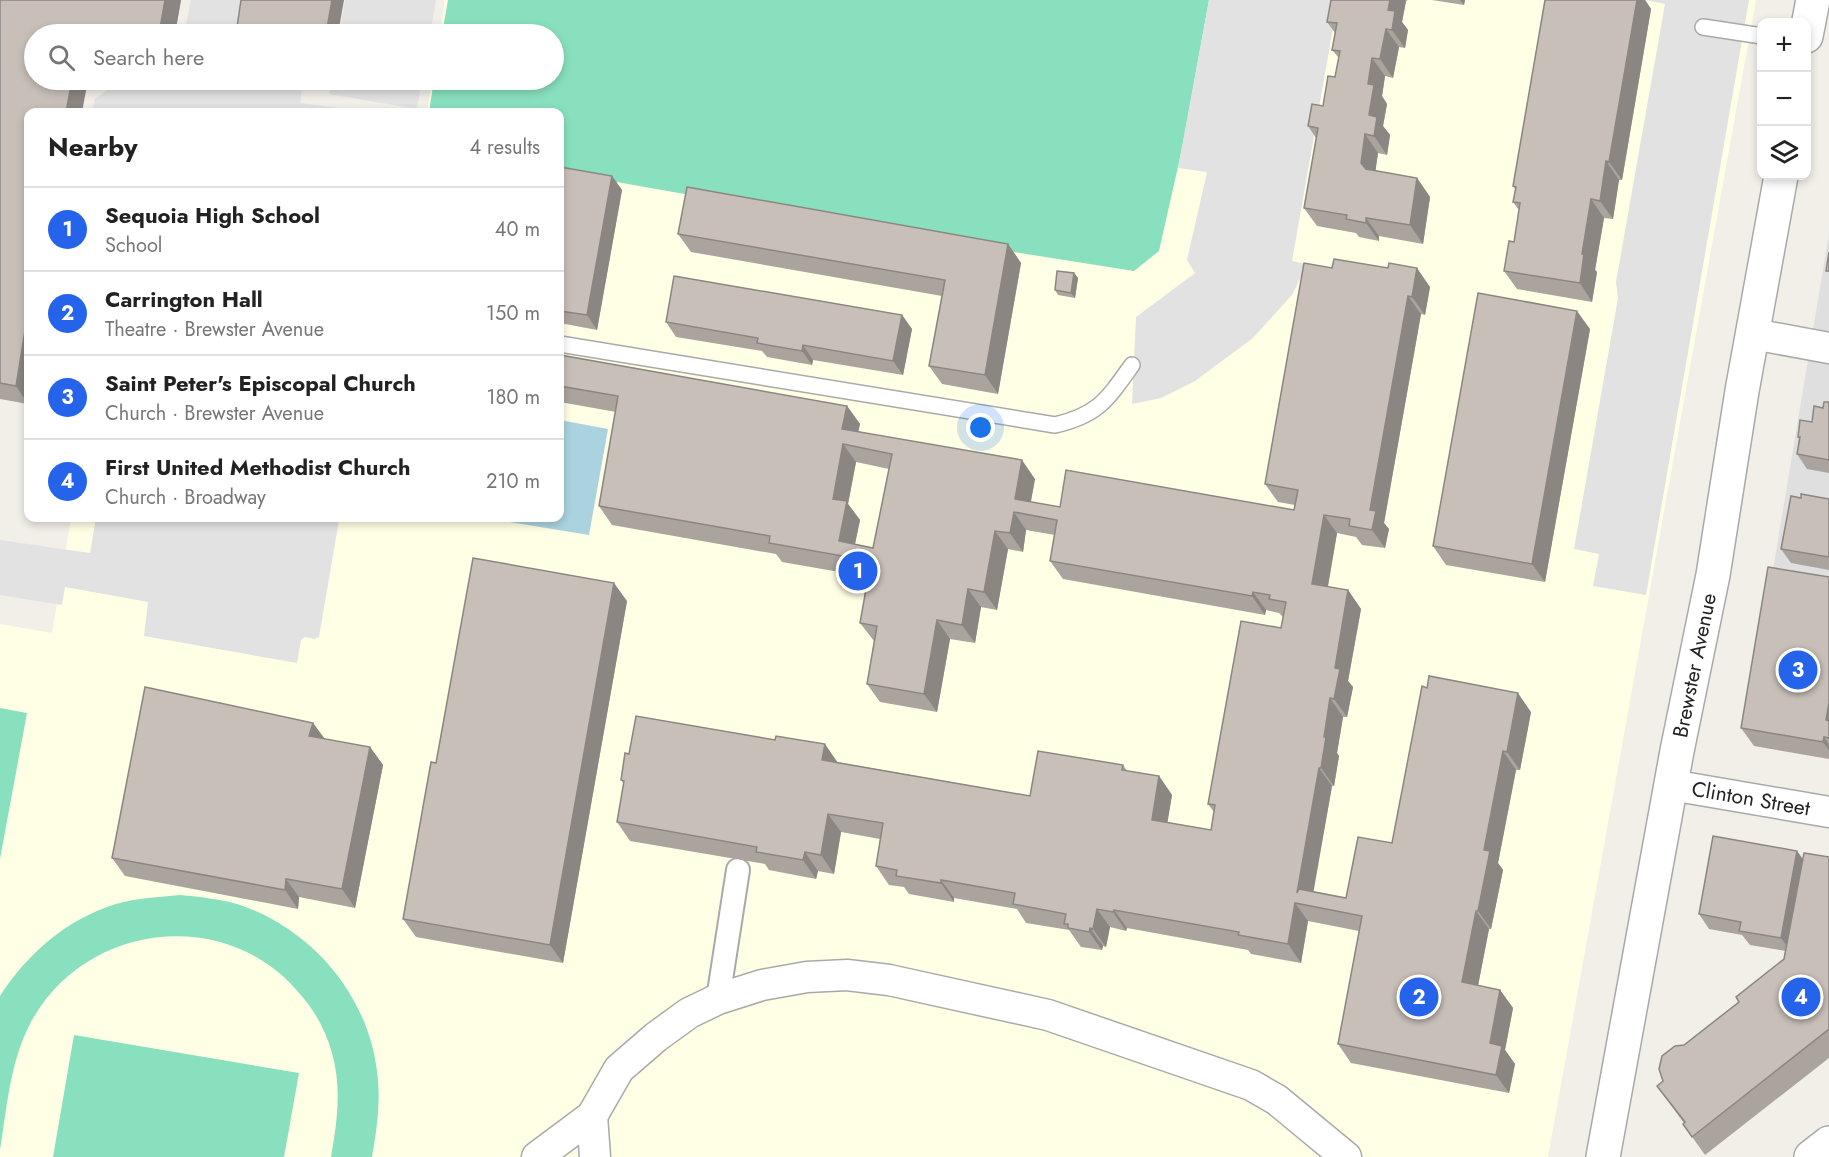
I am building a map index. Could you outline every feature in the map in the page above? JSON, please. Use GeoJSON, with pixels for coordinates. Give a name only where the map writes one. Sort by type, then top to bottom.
{"type":"FeatureCollection","features":[{"type":"Feature","properties":{"kind":"street"},"geometry":{"type":"LineString","coordinates":[[1810,18],[1813,0]]}},
{"type":"Feature","properties":{"kind":"street","name":"Brewster Avenue"},"geometry":{"type":"LineString","coordinates":[[1603,1157],[1671,785],[1713,575],[1780,180]]}},
{"type":"Feature","properties":{"kind":"street"},"geometry":{"type":"LineString","coordinates":[[1753,334],[1829,348]]}},
{"type":"Feature","properties":{"kind":"street","name":"Clinton Street"},"geometry":{"type":"LineString","coordinates":[[1671,785],[1829,812]]}},
{"type":"Feature","properties":{"kind":"street"},"geometry":{"type":"LineString","coordinates":[[718,999],[738,870]]}},
{"type":"Feature","properties":{"kind":"street"},"geometry":{"type":"LineString","coordinates":[[537,1157],[592,1116],[619,1069],[656,1037],[689,1013],[718,999],[762,985],[807,977],[847,975],[889,980],[1048,1015],[1251,1084],[1277,1100],[1346,1157]]}},
{"type":"Feature","properties":{"kind":"street"},"geometry":{"type":"LineString","coordinates":[[592,1116],[595,1157]]}},
{"type":"Feature","properties":{"kind":"street"},"geometry":{"type":"LineString","coordinates":[[1811,1157],[1829,1143]]}},
{"type":"Feature","properties":{"kind":"lane"},"geometry":{"type":"LineString","coordinates":[[1703,27],[1757,35]]}},
{"type":"Feature","properties":{"kind":"lane"},"geometry":{"type":"LineString","coordinates":[[564,345],[1054,425],[1071,422],[1102,405],[1132,365]]}},
{"type":"Feature","properties":{"kind":"shaded area"},"geometry":{"type":"Polygon","coordinates":[[[191,0],[247,0],[243,24],[186,24],[191,0]]]}},
{"type":"Feature","properties":{"kind":"shaded area"},"geometry":{"type":"Polygon","coordinates":[[[345,0],[436,0],[432,24],[341,24],[345,0]]]}},
{"type":"Feature","properties":{"kind":"shaded area"},"geometry":{"type":"Polygon","coordinates":[[[445,0],[1756,0],[1548,1157],[0,1157],[0,624],[52,633],[70,522],[564,522],[564,108],[428,108],[430,90],[564,90],[564,24],[441,24],[445,0]]]}},
{"type":"Feature","properties":{"kind":"shaded area"},"geometry":{"type":"Polygon","coordinates":[[[1209,0],[1338,0],[1292,261],[1306,264],[1292,295],[1253,338],[1195,381],[1161,398],[1132,404],[1136,317],[1195,273],[1187,260],[1207,172],[1178,168],[1209,0]]]}},
{"type":"Feature","properties":{"kind":"shaded area"},"geometry":{"type":"Polygon","coordinates":[[[1646,0],[1749,0],[1646,595],[1593,586],[1599,554],[1574,549],[1618,298],[1616,282],[1665,4],[1646,0]]]}},
{"type":"Feature","properties":{"kind":"shaded area"},"geometry":{"type":"Polygon","coordinates":[[[107,90],[302,90],[300,103],[338,108],[93,108],[95,99],[107,90]]]}},
{"type":"Feature","properties":{"kind":"shaded area"},"geometry":{"type":"Polygon","coordinates":[[[330,90],[420,90],[417,108],[329,94],[330,90]]]}},
{"type":"Feature","properties":{"kind":"shaded area"},"geometry":{"type":"Polygon","coordinates":[[[1829,234],[1829,581],[1773,570],[1829,234]]]}},
{"type":"Feature","properties":{"kind":"shaded area"},"geometry":{"type":"Polygon","coordinates":[[[95,522],[339,522],[319,637],[314,639],[305,637],[301,640],[297,663],[144,636],[148,602],[65,587],[62,605],[0,595],[0,540],[90,553],[95,522]]]}},
{"type":"Feature","properties":{"kind":"green space"},"geometry":{"type":"Polygon","coordinates":[[[448,0],[1209,0],[1182,149],[1159,251],[1134,271],[564,173],[564,108],[430,108],[432,90],[564,90],[564,24],[444,24],[448,0]]]}},
{"type":"Feature","properties":{"kind":"green space"},"geometry":{"type":"Polygon","coordinates":[[[0,708],[27,713],[0,859],[0,708]]]}},
{"type":"Feature","properties":{"kind":"green space"},"geometry":{"type":"Polygon","coordinates":[[[180,895],[243,906],[268,917],[314,949],[333,970],[349,992],[372,1043],[379,1093],[372,1157],[331,1157],[338,1092],[335,1066],[323,1029],[300,994],[270,966],[235,947],[197,937],[158,937],[121,946],[86,963],[55,988],[31,1022],[18,1053],[10,1085],[0,1150],[0,996],[11,980],[50,940],[65,928],[98,910],[124,902],[180,895]]]}},
{"type":"Feature","properties":{"kind":"green space"},"geometry":{"type":"Polygon","coordinates":[[[74,1035],[299,1073],[284,1157],[53,1157],[74,1035]]]}},
{"type":"Feature","properties":{"kind":"water"},"geometry":{"type":"Polygon","coordinates":[[[564,421],[608,429],[589,535],[510,522],[564,522],[564,421]]]}},
{"type":"Feature","properties":{"kind":"building"},"geometry":{"type":"Polygon","coordinates":[[[0,0],[165,0],[161,24],[24,24],[24,90],[70,90],[67,108],[24,108],[24,337],[16,386],[0,383],[0,0]]]}},
{"type":"Feature","properties":{"kind":"building"},"geometry":{"type":"Polygon","coordinates":[[[241,0],[332,0],[328,24],[237,24],[241,0]]]}},
{"type":"Feature","properties":{"kind":"building"},"geometry":{"type":"Polygon","coordinates":[[[1331,0],[1390,0],[1388,10],[1395,11],[1392,30],[1386,29],[1380,59],[1372,58],[1368,84],[1374,85],[1369,115],[1377,117],[1374,136],[1365,134],[1361,163],[1366,169],[1417,178],[1410,225],[1366,218],[1366,223],[1346,219],[1347,215],[1304,208],[1318,128],[1308,126],[1312,104],[1323,106],[1328,76],[1335,77],[1340,51],[1332,50],[1337,23],[1327,22],[1331,0]]]}},
{"type":"Feature","properties":{"kind":"building"},"geometry":{"type":"Polygon","coordinates":[[[1545,0],[1637,0],[1600,201],[1591,199],[1580,283],[1504,271],[1509,241],[1514,242],[1520,203],[1513,202],[1516,187],[1513,186],[1545,0]]]}},
{"type":"Feature","properties":{"kind":"building"},"geometry":{"type":"Polygon","coordinates":[[[564,168],[612,176],[587,315],[564,312],[564,168]]]}},
{"type":"Feature","properties":{"kind":"building"},"geometry":{"type":"Polygon","coordinates":[[[687,187],[1008,244],[985,375],[929,366],[945,280],[678,234],[687,187]]]}},
{"type":"Feature","properties":{"kind":"building"},"geometry":{"type":"Polygon","coordinates":[[[1829,252],[1829,271],[1826,271],[1829,252]]]}},
{"type":"Feature","properties":{"kind":"building"},"geometry":{"type":"Polygon","coordinates":[[[1334,259],[1388,268],[1389,263],[1417,268],[1412,297],[1408,296],[1370,510],[1376,511],[1372,530],[1349,526],[1350,519],[1324,515],[1312,584],[1348,590],[1335,668],[1340,669],[1334,699],[1330,698],[1321,768],[1319,768],[1297,893],[1299,889],[1346,898],[1358,837],[1392,843],[1422,686],[1427,688],[1429,676],[1518,693],[1507,752],[1503,751],[1484,850],[1490,851],[1462,982],[1500,990],[1490,1043],[1502,1046],[1496,1075],[1338,1044],[1362,916],[1295,903],[1288,944],[1238,935],[1239,932],[1114,910],[1113,912],[1097,909],[1093,929],[1090,928],[1089,932],[1068,928],[1068,924],[1064,924],[1066,914],[1013,904],[1015,893],[941,880],[941,883],[896,876],[897,870],[876,866],[883,823],[828,814],[821,855],[805,852],[803,860],[756,852],[757,847],[617,822],[624,781],[621,780],[625,753],[629,754],[636,716],[775,740],[776,736],[825,744],[822,760],[1030,796],[1038,751],[1123,765],[1122,770],[1159,776],[1152,820],[1211,830],[1215,805],[1208,804],[1241,621],[1281,628],[1286,602],[1269,599],[1270,595],[1253,592],[1252,596],[1050,561],[1057,520],[1014,512],[1010,533],[995,531],[984,592],[968,589],[962,625],[937,620],[924,694],[867,684],[877,626],[860,623],[871,561],[769,543],[770,536],[599,506],[618,396],[564,387],[564,356],[847,406],[842,429],[1022,460],[1015,499],[1060,507],[1066,470],[1294,510],[1298,490],[1265,484],[1304,263],[1332,268],[1334,259]],[[843,444],[833,499],[847,501],[839,541],[873,548],[892,454],[843,444]]]}},
{"type":"Feature","properties":{"kind":"building"},"geometry":{"type":"Polygon","coordinates":[[[1057,271],[1074,273],[1071,293],[1055,290],[1057,271]]]}},
{"type":"Feature","properties":{"kind":"building"},"geometry":{"type":"Polygon","coordinates":[[[674,276],[902,315],[893,361],[803,345],[802,351],[757,343],[758,338],[666,322],[674,276]]]}},
{"type":"Feature","properties":{"kind":"building"},"geometry":{"type":"Polygon","coordinates":[[[1478,293],[1577,311],[1532,564],[1433,546],[1478,293]]]}},
{"type":"Feature","properties":{"kind":"building"},"geometry":{"type":"Polygon","coordinates":[[[1824,402],[1829,402],[1829,460],[1797,454],[1800,420],[1812,422],[1814,406],[1823,408],[1824,402]]]}},
{"type":"Feature","properties":{"kind":"building"},"geometry":{"type":"Polygon","coordinates":[[[1801,494],[1829,499],[1829,557],[1781,549],[1791,496],[1801,498],[1801,494]]]}},
{"type":"Feature","properties":{"kind":"building"},"geometry":{"type":"Polygon","coordinates":[[[473,558],[614,583],[550,945],[403,919],[431,762],[436,763],[473,558]]]}},
{"type":"Feature","properties":{"kind":"building"},"geometry":{"type":"Polygon","coordinates":[[[1768,567],[1829,577],[1829,703],[1826,720],[1829,721],[1829,738],[1824,737],[1823,742],[1741,728],[1768,567]]]}},
{"type":"Feature","properties":{"kind":"building"},"geometry":{"type":"Polygon","coordinates":[[[145,687],[313,723],[309,736],[370,747],[342,889],[286,879],[285,890],[112,858],[145,687]]]}},
{"type":"Feature","properties":{"kind":"building"},"geometry":{"type":"Polygon","coordinates":[[[1713,836],[1797,851],[1781,938],[1739,931],[1741,922],[1699,914],[1713,836]]]}},
{"type":"Feature","properties":{"kind":"building"},"geometry":{"type":"Polygon","coordinates":[[[1804,853],[1829,857],[1829,1029],[1692,1137],[1683,1124],[1685,1122],[1657,1086],[1663,1081],[1659,1069],[1662,1056],[1675,1046],[1684,1045],[1739,1002],[1736,997],[1784,959],[1804,853]]]}},
{"type":"Feature","properties":{"kind":"place","name":"Sequoia High School"},"geometry":{"type":"Point","coordinates":[858,571]}},
{"type":"Feature","properties":{"kind":"place","name":"Saint Peter's Episcopal Church"},"geometry":{"type":"Point","coordinates":[1798,670]}},
{"type":"Feature","properties":{"kind":"place","name":"Carrington Hall"},"geometry":{"type":"Point","coordinates":[1419,997]}},
{"type":"Feature","properties":{"kind":"place","name":"First United Methodist Church"},"geometry":{"type":"Point","coordinates":[1801,997]}}]}
